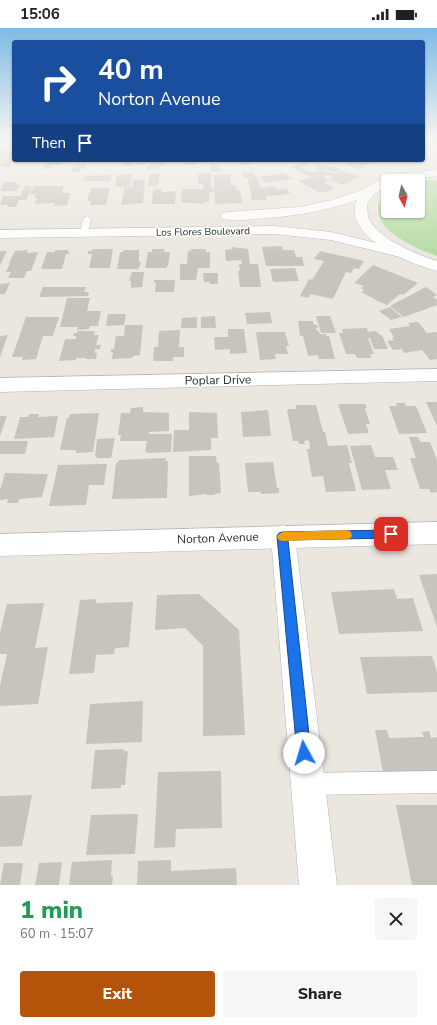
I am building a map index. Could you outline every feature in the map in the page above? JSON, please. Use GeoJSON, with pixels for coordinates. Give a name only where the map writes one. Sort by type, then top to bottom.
{"type":"FeatureCollection","features":[{"type":"Feature","properties":{"kind":"street","name":"Los Flores Boulevard"},"geometry":{"type":"LineString","coordinates":[[217,216],[299,211],[352,199],[381,185]]}},
{"type":"Feature","properties":{"kind":"street"},"geometry":{"type":"LineString","coordinates":[[370,191],[361,204],[363,220],[378,237],[404,254],[434,266]]}},
{"type":"Feature","properties":{"kind":"street"},"geometry":{"type":"LineString","coordinates":[[71,219],[102,219]]}},
{"type":"Feature","properties":{"kind":"street","name":"Los Flores Boulevard"},"geometry":{"type":"LineString","coordinates":[[0,234],[251,230],[300,232],[331,236],[404,254]]}},
{"type":"Feature","properties":{"kind":"street","name":"Poplar Drive"},"geometry":{"type":"LineString","coordinates":[[0,386],[437,375]]}},
{"type":"Feature","properties":{"kind":"street","name":"Norton Avenue"},"geometry":{"type":"LineString","coordinates":[[0,545],[282,536],[437,533]]}},
{"type":"Feature","properties":{"kind":"street"},"geometry":{"type":"LineString","coordinates":[[282,536],[318,885]]}},
{"type":"Feature","properties":{"kind":"lane"},"geometry":{"type":"LineString","coordinates":[[84,233],[87,219]]}},
{"type":"Feature","properties":{"kind":"lane"},"geometry":{"type":"LineString","coordinates":[[307,784],[437,782]]}},
{"type":"Feature","properties":{"kind":"green space"},"geometry":{"type":"Polygon","coordinates":[[[437,180],[437,256],[404,241],[388,229],[383,223],[378,212],[378,204],[381,200],[381,218],[425,218],[425,181],[437,180]]]}},
{"type":"Feature","properties":{"kind":"building"},"geometry":{"type":"Polygon","coordinates":[[[84,179],[111,179],[110,181],[83,181],[84,179]]]}},
{"type":"Feature","properties":{"kind":"building"},"geometry":{"type":"Polygon","coordinates":[[[116,179],[131,179],[130,186],[115,187],[116,179]]]}},
{"type":"Feature","properties":{"kind":"building"},"geometry":{"type":"Polygon","coordinates":[[[149,179],[159,179],[158,185],[148,186],[149,179]]]}},
{"type":"Feature","properties":{"kind":"building"},"geometry":{"type":"Polygon","coordinates":[[[198,179],[211,179],[211,188],[213,188],[214,192],[209,192],[209,202],[203,202],[203,204],[181,202],[182,189],[203,189],[203,184],[198,184],[198,179]]]}},
{"type":"Feature","properties":{"kind":"building"},"geometry":{"type":"Polygon","coordinates":[[[214,179],[230,179],[231,185],[236,185],[237,190],[240,190],[242,203],[215,204],[214,179]]]}},
{"type":"Feature","properties":{"kind":"building"},"geometry":{"type":"Polygon","coordinates":[[[248,179],[257,179],[260,186],[264,188],[274,186],[278,190],[286,188],[291,193],[266,196],[266,200],[252,200],[248,179]]]}},
{"type":"Feature","properties":{"kind":"building"},"geometry":{"type":"Polygon","coordinates":[[[262,179],[293,179],[266,183],[262,179]]]}},
{"type":"Feature","properties":{"kind":"building"},"geometry":{"type":"Polygon","coordinates":[[[306,179],[327,179],[329,180],[324,182],[334,188],[320,193],[299,181],[306,179]]]}},
{"type":"Feature","properties":{"kind":"building"},"geometry":{"type":"Polygon","coordinates":[[[354,179],[344,185],[329,180],[354,179]]]}},
{"type":"Feature","properties":{"kind":"building"},"geometry":{"type":"Polygon","coordinates":[[[133,180],[145,180],[143,203],[121,205],[125,187],[132,187],[133,180]]]}},
{"type":"Feature","properties":{"kind":"building"},"geometry":{"type":"Polygon","coordinates":[[[4,182],[18,182],[16,185],[21,185],[16,191],[0,191],[4,182]]]}},
{"type":"Feature","properties":{"kind":"building"},"geometry":{"type":"Polygon","coordinates":[[[25,186],[32,186],[26,200],[19,200],[16,207],[0,205],[3,196],[20,196],[25,186]]]}},
{"type":"Feature","properties":{"kind":"building"},"geometry":{"type":"Polygon","coordinates":[[[34,186],[64,186],[62,193],[70,193],[67,205],[54,206],[55,203],[34,204],[37,198],[34,198],[36,194],[30,195],[34,186]]]}},
{"type":"Feature","properties":{"kind":"building"},"geometry":{"type":"Polygon","coordinates":[[[91,188],[110,188],[106,205],[90,205],[91,201],[87,201],[91,188]]]}},
{"type":"Feature","properties":{"kind":"building"},"geometry":{"type":"Polygon","coordinates":[[[162,189],[161,192],[176,191],[175,204],[152,204],[153,190],[162,189]]]}},
{"type":"Feature","properties":{"kind":"building"},"geometry":{"type":"Polygon","coordinates":[[[282,246],[283,250],[294,250],[296,257],[302,257],[304,266],[266,266],[262,247],[282,246]]]}},
{"type":"Feature","properties":{"kind":"building"},"geometry":{"type":"Polygon","coordinates":[[[232,247],[248,249],[250,264],[258,264],[261,287],[240,287],[238,271],[240,271],[239,264],[242,264],[241,260],[226,261],[225,250],[232,249],[232,247]]]}},
{"type":"Feature","properties":{"kind":"building"},"geometry":{"type":"Polygon","coordinates":[[[92,249],[113,249],[110,268],[89,268],[92,254],[88,254],[88,251],[92,251],[92,249]]]}},
{"type":"Feature","properties":{"kind":"building"},"geometry":{"type":"Polygon","coordinates":[[[152,249],[165,249],[164,252],[170,252],[168,266],[166,268],[145,268],[148,252],[152,252],[152,249]]]}},
{"type":"Feature","properties":{"kind":"building"},"geometry":{"type":"Polygon","coordinates":[[[191,249],[206,249],[206,252],[210,252],[210,268],[198,268],[196,280],[180,280],[180,264],[187,264],[188,251],[191,251],[191,249]]]}},
{"type":"Feature","properties":{"kind":"building"},"geometry":{"type":"Polygon","coordinates":[[[28,250],[27,253],[38,252],[31,271],[27,271],[24,278],[8,278],[11,272],[6,272],[15,251],[28,250]]]}},
{"type":"Feature","properties":{"kind":"building"},"geometry":{"type":"Polygon","coordinates":[[[55,250],[68,250],[69,252],[69,254],[66,254],[62,269],[41,269],[47,252],[55,252],[55,250]]]}},
{"type":"Feature","properties":{"kind":"building"},"geometry":{"type":"Polygon","coordinates":[[[123,250],[139,250],[139,262],[141,262],[138,269],[117,269],[120,252],[123,252],[123,250]]]}},
{"type":"Feature","properties":{"kind":"building"},"geometry":{"type":"Polygon","coordinates":[[[0,251],[7,251],[0,265],[0,251]]]}},
{"type":"Feature","properties":{"kind":"building"},"geometry":{"type":"Polygon","coordinates":[[[320,251],[364,261],[359,269],[354,268],[351,273],[346,272],[333,299],[311,294],[308,298],[300,296],[309,279],[312,280],[324,261],[314,259],[320,251]]]}},
{"type":"Feature","properties":{"kind":"building"},"geometry":{"type":"Polygon","coordinates":[[[373,265],[418,283],[403,295],[400,294],[387,305],[361,292],[364,290],[361,288],[364,286],[354,283],[373,265]]]}},
{"type":"Feature","properties":{"kind":"building"},"geometry":{"type":"Polygon","coordinates":[[[295,268],[299,281],[273,282],[270,269],[295,268]]]}},
{"type":"Feature","properties":{"kind":"building"},"geometry":{"type":"Polygon","coordinates":[[[132,272],[144,272],[142,287],[131,288],[131,281],[129,281],[132,272]]]}},
{"type":"Feature","properties":{"kind":"building"},"geometry":{"type":"Polygon","coordinates":[[[203,273],[218,273],[218,284],[204,282],[203,273]]]}},
{"type":"Feature","properties":{"kind":"building"},"geometry":{"type":"Polygon","coordinates":[[[154,280],[175,280],[174,292],[155,292],[156,283],[154,283],[154,280]]]}},
{"type":"Feature","properties":{"kind":"building"},"geometry":{"type":"Polygon","coordinates":[[[10,283],[5,294],[0,294],[0,284],[10,283]]]}},
{"type":"Feature","properties":{"kind":"building"},"geometry":{"type":"Polygon","coordinates":[[[43,287],[86,287],[84,292],[89,292],[88,296],[39,297],[43,287]]]}},
{"type":"Feature","properties":{"kind":"building"},"geometry":{"type":"Polygon","coordinates":[[[426,287],[437,295],[433,297],[437,300],[437,305],[404,317],[390,306],[426,287]]]}},
{"type":"Feature","properties":{"kind":"building"},"geometry":{"type":"Polygon","coordinates":[[[67,298],[90,298],[87,311],[101,311],[98,326],[90,326],[89,329],[77,330],[78,327],[60,327],[67,298]]]}},
{"type":"Feature","properties":{"kind":"building"},"geometry":{"type":"Polygon","coordinates":[[[390,307],[402,317],[391,320],[379,311],[390,307]]]}},
{"type":"Feature","properties":{"kind":"building"},"geometry":{"type":"Polygon","coordinates":[[[270,312],[272,323],[247,324],[245,313],[270,312]]]}},
{"type":"Feature","properties":{"kind":"building"},"geometry":{"type":"Polygon","coordinates":[[[108,314],[126,314],[124,325],[106,326],[108,314]]]}},
{"type":"Feature","properties":{"kind":"building"},"geometry":{"type":"Polygon","coordinates":[[[215,316],[216,328],[201,328],[201,317],[215,316]]]}},
{"type":"Feature","properties":{"kind":"building"},"geometry":{"type":"Polygon","coordinates":[[[316,316],[330,316],[336,333],[321,333],[316,316]]]}},
{"type":"Feature","properties":{"kind":"building"},"geometry":{"type":"Polygon","coordinates":[[[26,317],[59,317],[53,336],[43,336],[36,359],[22,360],[23,357],[12,357],[26,317]]]}},
{"type":"Feature","properties":{"kind":"building"},"geometry":{"type":"Polygon","coordinates":[[[197,317],[197,328],[181,328],[182,318],[197,317]]]}},
{"type":"Feature","properties":{"kind":"building"},"geometry":{"type":"Polygon","coordinates":[[[298,321],[313,321],[313,324],[317,325],[317,331],[319,331],[320,334],[326,334],[326,336],[329,336],[335,359],[319,359],[318,355],[308,356],[303,336],[300,336],[298,321]]]}},
{"type":"Feature","properties":{"kind":"building"},"geometry":{"type":"Polygon","coordinates":[[[418,322],[427,333],[437,332],[437,359],[430,360],[422,350],[404,353],[402,349],[393,350],[387,341],[394,340],[392,337],[394,337],[389,329],[410,326],[408,323],[418,322]]]}},
{"type":"Feature","properties":{"kind":"building"},"geometry":{"type":"Polygon","coordinates":[[[125,325],[143,325],[140,355],[133,356],[132,358],[112,359],[113,352],[111,352],[111,349],[114,349],[116,336],[124,336],[125,325]]]}},
{"type":"Feature","properties":{"kind":"building"},"geometry":{"type":"Polygon","coordinates":[[[367,328],[368,332],[376,331],[382,335],[388,349],[374,349],[370,338],[368,338],[374,354],[370,354],[371,358],[357,358],[355,354],[346,354],[339,333],[343,333],[342,329],[367,328]]]}},
{"type":"Feature","properties":{"kind":"building"},"geometry":{"type":"Polygon","coordinates":[[[228,329],[244,329],[247,353],[230,354],[230,349],[215,350],[214,337],[228,337],[228,329]]]}},
{"type":"Feature","properties":{"kind":"building"},"geometry":{"type":"Polygon","coordinates":[[[180,330],[179,347],[184,347],[184,357],[173,357],[173,361],[153,361],[154,347],[158,347],[159,331],[180,330]]]}},
{"type":"Feature","properties":{"kind":"building"},"geometry":{"type":"Polygon","coordinates":[[[77,331],[95,331],[94,335],[99,335],[96,345],[101,345],[100,349],[95,349],[95,353],[97,353],[96,359],[76,358],[76,360],[59,361],[65,339],[76,339],[76,336],[73,336],[74,333],[77,333],[77,331]]]}},
{"type":"Feature","properties":{"kind":"building"},"geometry":{"type":"Polygon","coordinates":[[[256,332],[285,332],[289,346],[286,346],[288,354],[275,354],[276,359],[260,360],[256,332]]]}},
{"type":"Feature","properties":{"kind":"building"},"geometry":{"type":"Polygon","coordinates":[[[8,335],[0,357],[0,336],[8,335]]]}},
{"type":"Feature","properties":{"kind":"building"},"geometry":{"type":"Polygon","coordinates":[[[426,402],[437,402],[437,426],[426,402]]]}},
{"type":"Feature","properties":{"kind":"building"},"geometry":{"type":"Polygon","coordinates":[[[396,403],[405,403],[406,406],[416,406],[427,433],[399,434],[389,406],[397,406],[396,403]]]}},
{"type":"Feature","properties":{"kind":"building"},"geometry":{"type":"Polygon","coordinates":[[[338,404],[365,404],[370,424],[366,424],[369,433],[348,434],[338,404]]]}},
{"type":"Feature","properties":{"kind":"building"},"geometry":{"type":"Polygon","coordinates":[[[296,405],[316,405],[328,446],[347,445],[352,463],[349,463],[356,491],[326,492],[323,476],[312,477],[307,449],[310,449],[309,440],[304,441],[305,444],[299,444],[298,441],[293,441],[287,410],[296,409],[296,405]]]}},
{"type":"Feature","properties":{"kind":"building"},"geometry":{"type":"Polygon","coordinates":[[[143,407],[143,412],[169,413],[169,431],[149,432],[149,434],[172,434],[171,452],[147,453],[147,451],[145,452],[147,441],[120,441],[121,435],[118,435],[121,413],[130,413],[131,408],[143,407]]]}},
{"type":"Feature","properties":{"kind":"building"},"geometry":{"type":"Polygon","coordinates":[[[268,410],[271,436],[243,437],[241,412],[268,410]]]}},
{"type":"Feature","properties":{"kind":"building"},"geometry":{"type":"Polygon","coordinates":[[[189,412],[217,413],[218,438],[211,438],[211,450],[173,452],[174,430],[189,430],[189,412]]]}},
{"type":"Feature","properties":{"kind":"building"},"geometry":{"type":"Polygon","coordinates":[[[99,413],[93,452],[76,453],[76,450],[60,450],[67,418],[69,418],[70,414],[99,413]]]}},
{"type":"Feature","properties":{"kind":"building"},"geometry":{"type":"Polygon","coordinates":[[[29,414],[39,414],[38,417],[58,416],[54,437],[14,439],[20,417],[28,417],[29,414]]]}},
{"type":"Feature","properties":{"kind":"building"},"geometry":{"type":"Polygon","coordinates":[[[0,416],[7,416],[0,436],[0,416]]]}},
{"type":"Feature","properties":{"kind":"building"},"geometry":{"type":"Polygon","coordinates":[[[409,437],[418,437],[420,442],[430,442],[437,460],[437,492],[431,493],[429,489],[420,489],[410,458],[416,458],[409,437]]]}},
{"type":"Feature","properties":{"kind":"building"},"geometry":{"type":"Polygon","coordinates":[[[115,438],[111,458],[96,458],[97,439],[115,438]]]}},
{"type":"Feature","properties":{"kind":"building"},"geometry":{"type":"Polygon","coordinates":[[[0,441],[28,441],[25,454],[0,454],[0,441]]]}},
{"type":"Feature","properties":{"kind":"building"},"geometry":{"type":"Polygon","coordinates":[[[371,445],[375,457],[393,457],[398,470],[385,470],[391,489],[362,490],[350,446],[371,445]]]}},
{"type":"Feature","properties":{"kind":"building"},"geometry":{"type":"Polygon","coordinates":[[[189,456],[216,456],[217,463],[219,463],[221,493],[215,495],[206,494],[189,496],[189,456]]]}},
{"type":"Feature","properties":{"kind":"building"},"geometry":{"type":"Polygon","coordinates":[[[166,458],[166,461],[168,461],[167,498],[112,499],[116,463],[118,463],[119,460],[166,458]]]}},
{"type":"Feature","properties":{"kind":"building"},"geometry":{"type":"Polygon","coordinates":[[[273,462],[279,493],[261,494],[261,492],[248,492],[245,463],[273,462]]]}},
{"type":"Feature","properties":{"kind":"building"},"geometry":{"type":"Polygon","coordinates":[[[107,464],[104,485],[89,485],[86,505],[49,506],[58,465],[107,464]]]}},
{"type":"Feature","properties":{"kind":"building"},"geometry":{"type":"Polygon","coordinates":[[[5,473],[48,474],[42,497],[19,499],[18,503],[7,503],[8,499],[0,500],[0,490],[5,473]]]}},
{"type":"Feature","properties":{"kind":"building"},"geometry":{"type":"Polygon","coordinates":[[[437,574],[437,627],[419,575],[437,574]]]}},
{"type":"Feature","properties":{"kind":"building"},"geometry":{"type":"Polygon","coordinates":[[[394,589],[397,599],[413,598],[423,631],[339,634],[331,592],[394,589]]]}},
{"type":"Feature","properties":{"kind":"building"},"geometry":{"type":"Polygon","coordinates":[[[199,594],[239,630],[245,735],[203,736],[203,646],[185,628],[155,630],[157,595],[199,594]]]}},
{"type":"Feature","properties":{"kind":"building"},"geometry":{"type":"Polygon","coordinates":[[[96,599],[96,603],[133,602],[129,647],[115,648],[114,654],[96,655],[94,673],[69,674],[80,600],[96,599]]]}},
{"type":"Feature","properties":{"kind":"building"},"geometry":{"type":"Polygon","coordinates":[[[44,603],[35,648],[48,647],[38,704],[0,706],[0,686],[7,654],[0,654],[0,633],[7,604],[44,603]]]}},
{"type":"Feature","properties":{"kind":"building"},"geometry":{"type":"Polygon","coordinates":[[[432,656],[437,672],[437,692],[367,694],[360,657],[432,656]]]}},
{"type":"Feature","properties":{"kind":"building"},"geometry":{"type":"Polygon","coordinates":[[[143,701],[142,742],[86,744],[90,704],[143,701]]]}},
{"type":"Feature","properties":{"kind":"building"},"geometry":{"type":"Polygon","coordinates":[[[375,730],[387,730],[389,738],[424,737],[422,732],[429,731],[431,738],[437,737],[437,770],[434,770],[435,773],[412,774],[411,771],[383,772],[375,730]]]}},
{"type":"Feature","properties":{"kind":"building"},"geometry":{"type":"Polygon","coordinates":[[[124,749],[123,751],[128,751],[125,785],[121,785],[121,788],[91,789],[95,750],[124,749]]]}},
{"type":"Feature","properties":{"kind":"building"},"geometry":{"type":"Polygon","coordinates":[[[221,771],[222,828],[176,829],[175,847],[154,848],[158,772],[221,771]]]}},
{"type":"Feature","properties":{"kind":"building"},"geometry":{"type":"Polygon","coordinates":[[[32,795],[22,846],[0,847],[0,796],[32,795]]]}},
{"type":"Feature","properties":{"kind":"building"},"geometry":{"type":"Polygon","coordinates":[[[396,805],[437,805],[437,885],[412,885],[396,805]]]}},
{"type":"Feature","properties":{"kind":"building"},"geometry":{"type":"Polygon","coordinates":[[[138,814],[135,854],[86,855],[91,815],[138,814]]]}},
{"type":"Feature","properties":{"kind":"building"},"geometry":{"type":"Polygon","coordinates":[[[112,860],[112,885],[69,885],[72,862],[112,860]]]}},
{"type":"Feature","properties":{"kind":"building"},"geometry":{"type":"Polygon","coordinates":[[[171,860],[171,871],[236,868],[237,885],[137,885],[138,861],[171,860]]]}},
{"type":"Feature","properties":{"kind":"building"},"geometry":{"type":"Polygon","coordinates":[[[62,862],[59,885],[35,885],[39,863],[62,862]]]}},
{"type":"Feature","properties":{"kind":"building"},"geometry":{"type":"Polygon","coordinates":[[[4,863],[23,863],[20,885],[0,885],[4,863]]]}},
{"type":"Feature","properties":{"kind":"slow traffic"},"geometry":{"type":"LineString","coordinates":[[283,537],[282,536],[347,535]]}},
{"type":"Feature","properties":{"kind":"route"},"geometry":{"type":"LineString","coordinates":[[304,753],[282,536],[391,534]]}}]}
